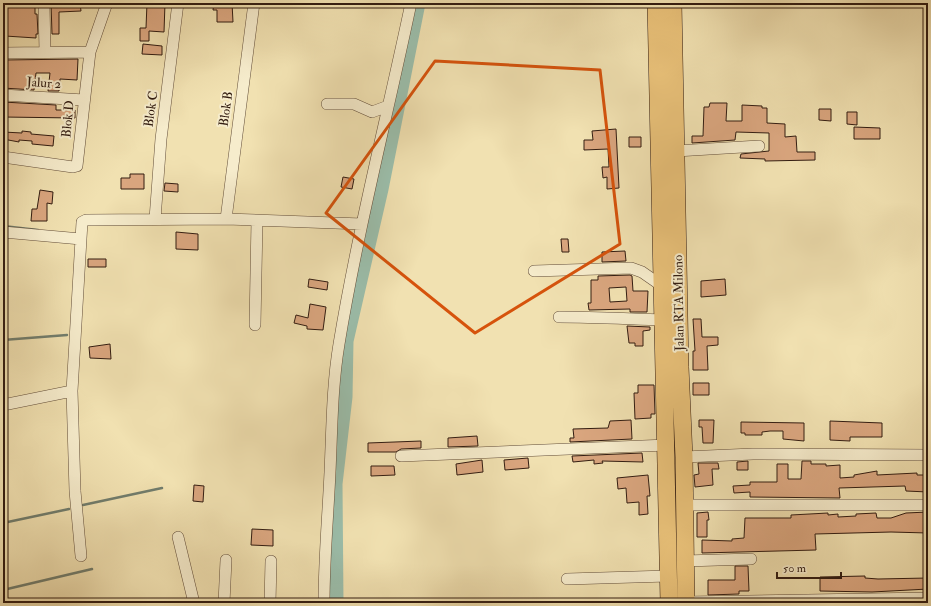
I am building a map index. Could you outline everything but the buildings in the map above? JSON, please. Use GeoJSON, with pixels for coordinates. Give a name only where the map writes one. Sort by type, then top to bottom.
{"type":"FeatureCollection","features":[{"type":"Feature","properties":{"kind":"highway","name":"Jalan RTA Milono"},"geometry":{"type":"LineString","coordinates":[[656,3],[671,288],[680,367],[679,468],[668,576],[680,603]]}},
{"type":"Feature","properties":{"kind":"highway","name":"Jalan RTA Milono"},"geometry":{"type":"LineString","coordinates":[[673,3],[676,151],[671,288],[664,320],[667,444],[679,468],[684,504],[685,560],[680,603]]}},
{"type":"Feature","properties":{"kind":"street","name":"Blok D"},"geometry":{"type":"LineString","coordinates":[[3,158],[73,167],[78,166],[90,52],[107,3]]}},
{"type":"Feature","properties":{"kind":"street","name":"Blok C"},"geometry":{"type":"LineString","coordinates":[[155,219],[160,147],[178,3]]}},
{"type":"Feature","properties":{"kind":"street","name":"Blok B"},"geometry":{"type":"LineString","coordinates":[[226,219],[254,3]]}},
{"type":"Feature","properties":{"kind":"street"},"geometry":{"type":"LineString","coordinates":[[324,603],[324,548],[330,473],[333,402],[339,346],[362,224],[411,3]]}},
{"type":"Feature","properties":{"kind":"street"},"geometry":{"type":"LineString","coordinates":[[44,5],[45,52]]}},
{"type":"Feature","properties":{"kind":"street"},"geometry":{"type":"LineString","coordinates":[[3,53],[90,52]]}},
{"type":"Feature","properties":{"kind":"street","name":"Jalur 2"},"geometry":{"type":"LineString","coordinates":[[3,95],[84,100]]}},
{"type":"Feature","properties":{"kind":"street"},"geometry":{"type":"LineString","coordinates":[[327,104],[354,104],[372,112],[388,106]]}},
{"type":"Feature","properties":{"kind":"street"},"geometry":{"type":"LineString","coordinates":[[676,151],[759,146]]}},
{"type":"Feature","properties":{"kind":"street"},"geometry":{"type":"LineString","coordinates":[[81,556],[75,491],[72,391],[82,224],[84,220],[226,219],[362,224]]}},
{"type":"Feature","properties":{"kind":"street"},"geometry":{"type":"LineString","coordinates":[[255,325],[257,221]]}},
{"type":"Feature","properties":{"kind":"street"},"geometry":{"type":"LineString","coordinates":[[3,232],[81,240]]}},
{"type":"Feature","properties":{"kind":"street"},"geometry":{"type":"LineString","coordinates":[[534,271],[631,268],[642,272],[671,288]]}},
{"type":"Feature","properties":{"kind":"street"},"geometry":{"type":"LineString","coordinates":[[559,317],[605,316],[623,319],[664,320]]}},
{"type":"Feature","properties":{"kind":"street"},"geometry":{"type":"LineString","coordinates":[[3,405],[72,391]]}},
{"type":"Feature","properties":{"kind":"street"},"geometry":{"type":"LineString","coordinates":[[401,456],[667,444]]}},
{"type":"Feature","properties":{"kind":"street"},"geometry":{"type":"LineString","coordinates":[[679,468],[753,454],[928,454]]}},
{"type":"Feature","properties":{"kind":"street"},"geometry":{"type":"LineString","coordinates":[[684,504],[928,505]]}},
{"type":"Feature","properties":{"kind":"street"},"geometry":{"type":"LineString","coordinates":[[178,537],[194,603]]}},
{"type":"Feature","properties":{"kind":"street"},"geometry":{"type":"LineString","coordinates":[[685,560],[751,559]]}},
{"type":"Feature","properties":{"kind":"street"},"geometry":{"type":"LineString","coordinates":[[224,603],[226,560]]}},
{"type":"Feature","properties":{"kind":"street"},"geometry":{"type":"LineString","coordinates":[[270,603],[271,561]]}},
{"type":"Feature","properties":{"kind":"street"},"geometry":{"type":"LineString","coordinates":[[566,579],[668,576]]}},
{"type":"Feature","properties":{"kind":"street"},"geometry":{"type":"LineString","coordinates":[[680,603],[834,602],[928,598]]}},
{"type":"Feature","properties":{"kind":"highlighted area"},"geometry":{"type":"Polygon","coordinates":[[[435,61],[600,70],[620,244],[475,333],[326,213],[435,61]]]}},
{"type":"Feature","properties":{"kind":"waterway"},"geometry":{"type":"LineString","coordinates":[[336,603],[335,484],[345,397],[346,341],[381,189],[418,3]]}},
{"type":"Feature","properties":{"kind":"waterway"},"geometry":{"type":"LineString","coordinates":[[3,226],[38,230]]}},
{"type":"Feature","properties":{"kind":"waterway"},"geometry":{"type":"LineString","coordinates":[[3,340],[67,335]]}},
{"type":"Feature","properties":{"kind":"waterway"},"geometry":{"type":"LineString","coordinates":[[83,505],[162,488]]}},
{"type":"Feature","properties":{"kind":"waterway"},"geometry":{"type":"LineString","coordinates":[[3,523],[69,509]]}},
{"type":"Feature","properties":{"kind":"waterway"},"geometry":{"type":"LineString","coordinates":[[3,590],[92,569]]}},
{"type":"Feature","properties":{"kind":"waterway"},"geometry":{"type":"LineString","coordinates":[[182,603],[189,602],[188,599]]}}]}
